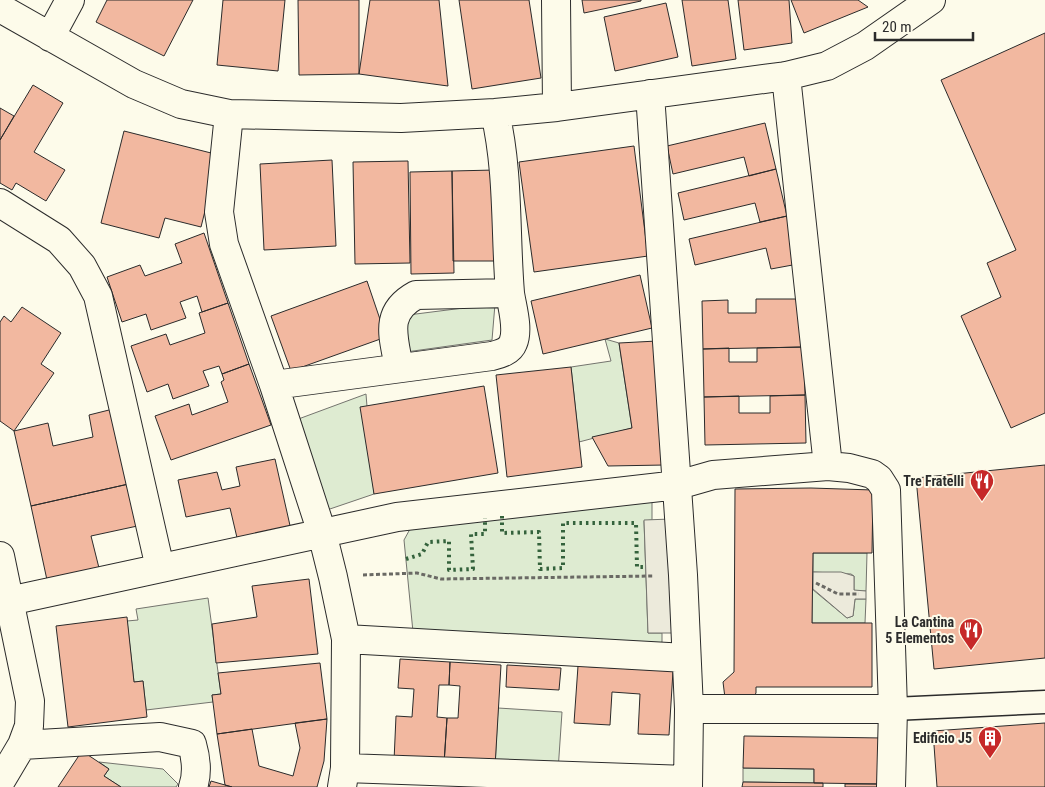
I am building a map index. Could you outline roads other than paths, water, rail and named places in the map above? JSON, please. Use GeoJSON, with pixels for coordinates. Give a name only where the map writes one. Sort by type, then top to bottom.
{"type":"FeatureCollection","features":[{"type":"Feature","properties":{"kind":"street"},"geometry":{"type":"LineString","coordinates":[[50,37],[70,0]]}},
{"type":"Feature","properties":{"kind":"street"},"geometry":{"type":"LineString","coordinates":[[556,0],[557,107]]}},
{"type":"Feature","properties":{"kind":"street"},"geometry":{"type":"LineString","coordinates":[[0,8],[134,84],[182,104],[229,114],[401,118],[495,113],[557,107],[786,76],[828,66],[865,46],[919,3]]}},
{"type":"Feature","properties":{"kind":"street"},"geometry":{"type":"LineString","coordinates":[[786,76],[828,466]]}},
{"type":"Feature","properties":{"kind":"street"},"geometry":{"type":"LineString","coordinates":[[229,114],[219,212],[223,236],[274,385],[322,534],[333,577],[346,640],[343,777],[688,784],[689,709],[678,485],[650,94]]}},
{"type":"Feature","properties":{"kind":"street"},"geometry":{"type":"LineString","coordinates":[[274,385],[492,356],[508,350],[513,344],[515,336],[510,293],[503,146],[495,113]]}},
{"type":"Feature","properties":{"kind":"street"},"geometry":{"type":"LineString","coordinates":[[0,203],[59,240],[82,266],[98,296],[160,568]]}},
{"type":"Feature","properties":{"kind":"street"},"geometry":{"type":"LineString","coordinates":[[399,368],[392,327],[399,308],[407,300],[416,295],[510,293]]}},
{"type":"Feature","properties":{"kind":"street"},"geometry":{"type":"LineString","coordinates":[[9,601],[397,517],[678,485],[713,475],[828,466],[849,468],[872,474],[879,479],[886,490],[893,709],[891,787]]}},
{"type":"Feature","properties":{"kind":"street"},"geometry":{"type":"LineString","coordinates":[[0,556],[30,701],[29,726],[22,745],[0,782]]}},
{"type":"Feature","properties":{"kind":"street"},"geometry":{"type":"LineString","coordinates":[[346,640],[686,658]]}},
{"type":"Feature","properties":{"kind":"street"},"geometry":{"type":"LineString","coordinates":[[689,709],[893,709],[1045,702]]}},
{"type":"Feature","properties":{"kind":"street"},"geometry":{"type":"LineString","coordinates":[[22,745],[160,737],[192,744],[196,756],[196,780],[193,787]]}},
{"type":"Feature","properties":{"kind":"place","name":"Tre Fratelli"},"geometry":{"type":"Point","coordinates":[982,502]}},
{"type":"Feature","properties":{"kind":"place","name":"La Cantina 5 Elementos"},"geometry":{"type":"Point","coordinates":[971,651]}},
{"type":"Feature","properties":{"kind":"place","name":"Edificio J5"},"geometry":{"type":"Point","coordinates":[990,759]}}]}
